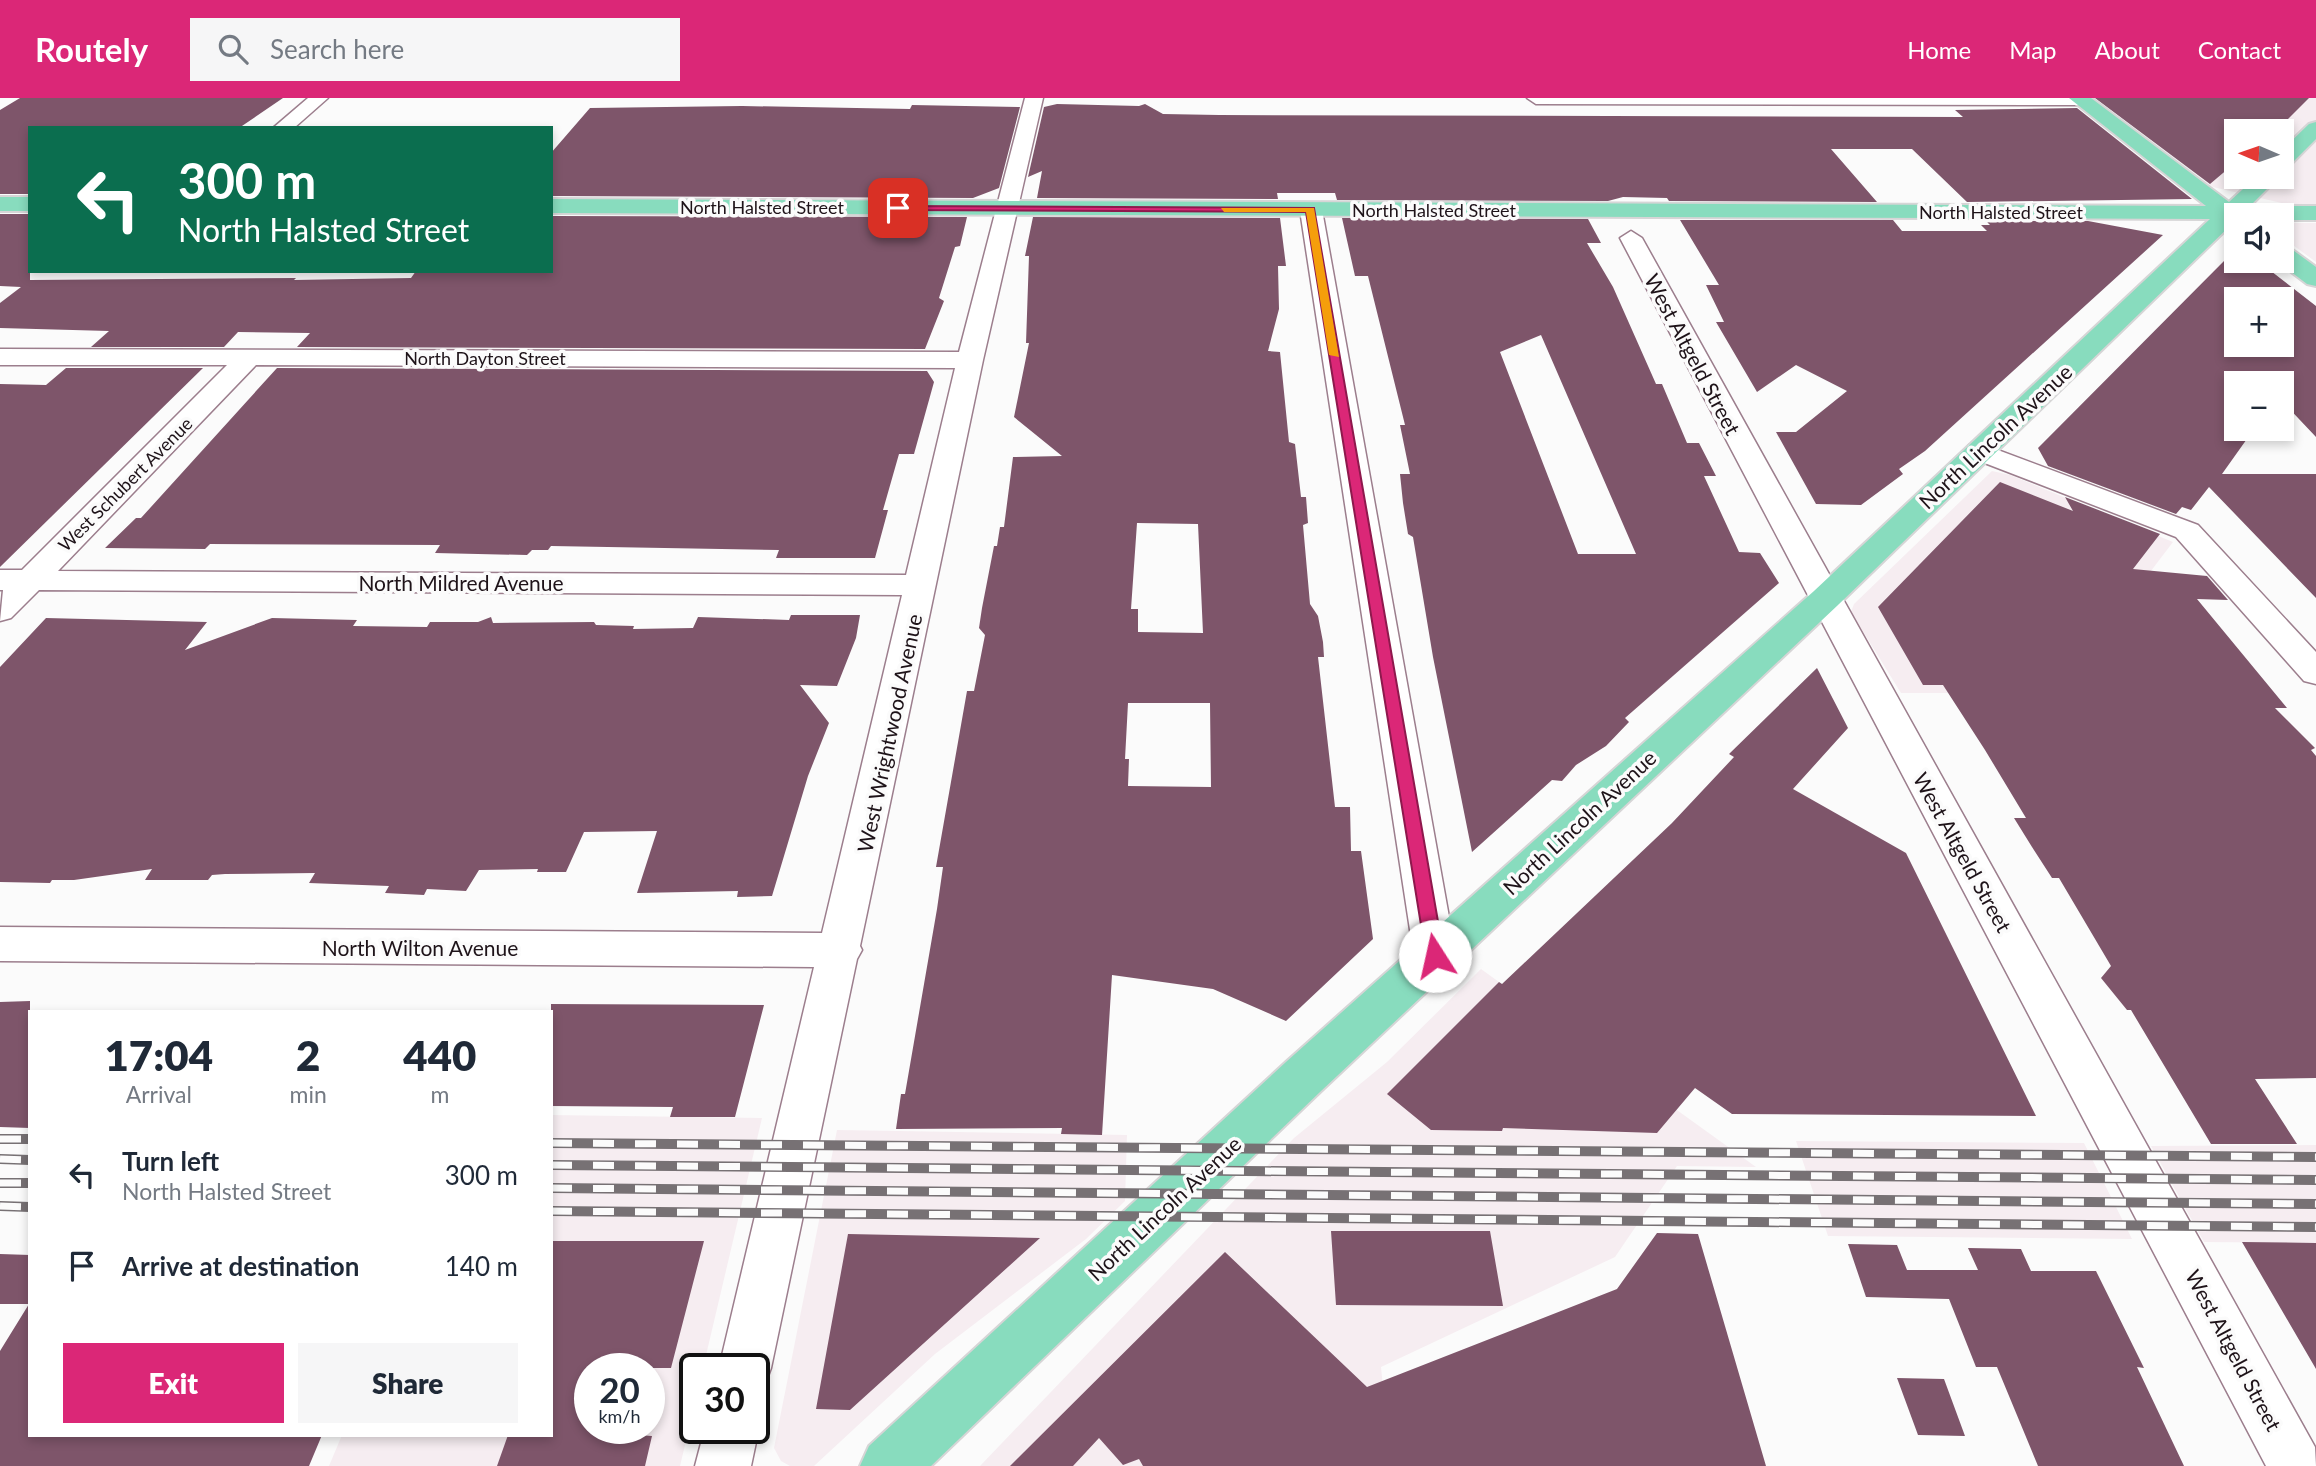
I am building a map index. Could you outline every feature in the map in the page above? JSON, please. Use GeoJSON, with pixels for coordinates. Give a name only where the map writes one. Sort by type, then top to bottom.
{"type":"FeatureCollection","features":[{"type":"Feature","properties":{"kind":"main road"},"geometry":{"type":"LineString","coordinates":[[2080,99],[2224,209]]}},
{"type":"Feature","properties":{"kind":"main road"},"geometry":{"type":"LineString","coordinates":[[2294,150],[2316,128]]}},
{"type":"Feature","properties":{"kind":"main road","name":"North Lincoln Avenue"},"geometry":{"type":"LineString","coordinates":[[2245,203],[2257,189]]}},
{"type":"Feature","properties":{"kind":"main road"},"geometry":{"type":"LineString","coordinates":[[0,204],[28,204]]}},
{"type":"Feature","properties":{"kind":"main road","name":"North Halsted Street"},"geometry":{"type":"LineString","coordinates":[[553,206],[2224,216]]}},
{"type":"Feature","properties":{"kind":"main road","name":"North Halsted Street"},"geometry":{"type":"LineString","coordinates":[[2294,214],[2316,213]]}},
{"type":"Feature","properties":{"kind":"main road","name":"North Lincoln Avenue"},"geometry":{"type":"LineString","coordinates":[[889,1466],[1435,956],[1826,598],[1979,451],[2224,224]]}},
{"type":"Feature","properties":{"kind":"main road"},"geometry":{"type":"LineString","coordinates":[[2294,262],[2316,279]]}},
{"type":"Feature","properties":{"kind":"street"},"geometry":{"type":"LineString","coordinates":[[284,126],[319,98]]}},
{"type":"Feature","properties":{"kind":"street","name":"West Wrightwood Avenue"},"geometry":{"type":"LineString","coordinates":[[748,1353],[841,950],[970,360],[1034,98]]}},
{"type":"Feature","properties":{"kind":"street"},"geometry":{"type":"LineString","coordinates":[[1535,98],[2080,99]]}},
{"type":"Feature","properties":{"kind":"street"},"geometry":{"type":"LineString","coordinates":[[1311,210],[1435,956]]}},
{"type":"Feature","properties":{"kind":"street","name":"West Altgeld Street"},"geometry":{"type":"LineString","coordinates":[[1631,238],[2296,1466]]}},
{"type":"Feature","properties":{"kind":"street","name":"North Dayton Street"},"geometry":{"type":"LineString","coordinates":[[0,357],[970,360]]}},
{"type":"Feature","properties":{"kind":"street","name":"West Schubert Avenue"},"geometry":{"type":"LineString","coordinates":[[0,611],[15,580],[249,358]]}},
{"type":"Feature","properties":{"kind":"street"},"geometry":{"type":"LineString","coordinates":[[1979,451],[2188,531],[2316,674]]}},
{"type":"Feature","properties":{"kind":"street","name":"North Mildred Avenue"},"geometry":{"type":"LineString","coordinates":[[15,580],[921,585]]}},
{"type":"Feature","properties":{"kind":"street","name":"North Wilton Avenue"},"geometry":{"type":"LineString","coordinates":[[0,944],[841,950]]}},
{"type":"Feature","properties":{"kind":"street"},"geometry":{"type":"LineString","coordinates":[[723,1466],[728,1444]]}},
{"type":"Feature","properties":{"kind":"shaded area"},"geometry":{"type":"Polygon","coordinates":[[[2093,98],[2316,98],[2316,207],[2282,203],[2213,187],[2093,98]]]}},
{"type":"Feature","properties":{"kind":"shaded area"},"geometry":{"type":"Polygon","coordinates":[[[2294,223],[2316,223],[2316,262],[2294,246],[2294,223]]]}},
{"type":"Feature","properties":{"kind":"shaded area"},"geometry":{"type":"Polygon","coordinates":[[[1992,471],[2010,475],[2173,542],[2058,693],[1901,693],[1851,612],[1854,604],[1992,471]]]}},
{"type":"Feature","properties":{"kind":"shaded area"},"geometry":{"type":"Polygon","coordinates":[[[1481,969],[1756,1167],[1677,1166],[1615,1257],[1381,1367],[1391,1466],[980,1466],[1294,1138],[1387,1062],[1481,969]]]}},
{"type":"Feature","properties":{"kind":"shaded area"},"geometry":{"type":"Polygon","coordinates":[[[553,1115],[762,1118],[707,1353],[679,1353],[679,1444],[685,1444],[680,1466],[329,1466],[341,1437],[553,1437],[553,1115]]]}},
{"type":"Feature","properties":{"kind":"shaded area"},"geometry":{"type":"Polygon","coordinates":[[[837,1130],[1127,1135],[1125,1201],[1086,1239],[935,1354],[814,1466],[790,1466],[781,1461],[774,1448],[837,1130]]]}},
{"type":"Feature","properties":{"kind":"shaded area"},"geometry":{"type":"Polygon","coordinates":[[[1796,1141],[2084,1143],[2132,1239],[1828,1236],[1796,1141]]]}},
{"type":"Feature","properties":{"kind":"shaded area"},"geometry":{"type":"Polygon","coordinates":[[[2316,1145],[2316,1243],[2204,1242],[2151,1146],[2316,1145]]]}},
{"type":"Feature","properties":{"kind":"building"},"geometry":{"type":"Polygon","coordinates":[[[20,98],[283,98],[242,126],[28,126],[28,194],[0,194],[0,110],[20,98]]]}},
{"type":"Feature","properties":{"kind":"building"},"geometry":{"type":"Polygon","coordinates":[[[2095,98],[2309,98],[2288,119],[2224,119],[2224,172],[2210,184],[2095,98]]]}},
{"type":"Feature","properties":{"kind":"building"},"geometry":{"type":"Polygon","coordinates":[[[1057,104],[1145,104],[1163,114],[1219,115],[1963,117],[1955,110],[2077,108],[2192,199],[1967,202],[1912,149],[1831,149],[1877,202],[1669,201],[1667,198],[1623,197],[1608,201],[1337,200],[1335,193],[1277,193],[1278,199],[1037,198],[1042,171],[1028,177],[1044,107],[1057,104]]]}},
{"type":"Feature","properties":{"kind":"building"},"geometry":{"type":"Polygon","coordinates":[[[912,105],[1020,107],[999,188],[973,198],[553,196],[553,151],[590,108],[742,106],[910,109],[912,105]]]}},
{"type":"Feature","properties":{"kind":"building"},"geometry":{"type":"Polygon","coordinates":[[[0,214],[28,214],[30,280],[296,278],[294,280],[411,278],[415,273],[553,273],[553,216],[967,217],[960,246],[955,247],[939,298],[944,301],[925,349],[297,347],[310,333],[238,332],[224,347],[91,347],[109,331],[0,328],[0,303],[21,287],[0,286],[0,214]]]}},
{"type":"Feature","properties":{"kind":"building"},"geometry":{"type":"Polygon","coordinates":[[[1033,217],[1280,218],[1286,266],[1278,266],[1279,309],[1268,351],[1280,352],[1289,442],[1295,444],[1301,497],[1306,497],[1308,523],[1303,525],[1310,604],[1318,616],[1323,642],[1324,657],[1318,657],[1335,807],[1350,807],[1351,851],[1361,851],[1373,939],[1286,1021],[1213,989],[1112,975],[1102,1135],[1061,1134],[1062,1128],[896,1129],[901,1094],[905,1094],[937,909],[943,867],[936,867],[967,691],[974,691],[985,635],[979,628],[982,608],[994,546],[997,546],[1000,527],[1004,527],[1013,457],[1062,456],[1014,417],[1029,343],[1026,343],[1029,256],[1025,256],[1033,217]],[[1137,523],[1131,609],[1138,609],[1138,632],[1203,633],[1198,524],[1137,523]],[[1128,703],[1125,759],[1129,759],[1128,786],[1211,787],[1210,703],[1128,703]]]}},
{"type":"Feature","properties":{"kind":"building"},"geometry":{"type":"Polygon","coordinates":[[[1342,218],[1588,219],[1601,243],[1587,243],[1613,287],[1656,384],[1662,384],[1687,443],[1699,443],[1716,476],[1704,476],[1739,552],[1760,553],[1779,583],[1625,718],[1629,722],[1606,746],[1576,765],[1562,781],[1552,780],[1472,852],[1433,657],[1413,537],[1408,534],[1403,503],[1400,474],[1410,474],[1400,425],[1405,425],[1368,276],[1355,276],[1342,218]],[[1541,335],[1500,352],[1578,554],[1636,554],[1541,335]]]}},
{"type":"Feature","properties":{"kind":"building"},"geometry":{"type":"Polygon","coordinates":[[[1680,220],[1893,220],[1902,231],[1987,231],[1981,225],[1990,225],[1986,221],[2088,221],[2163,235],[1925,451],[1899,469],[1903,474],[1861,505],[1816,504],[1776,432],[1796,432],[1847,391],[1796,365],[1757,392],[1716,322],[1724,322],[1706,285],[1719,285],[1680,220]]]}},
{"type":"Feature","properties":{"kind":"building"},"geometry":{"type":"Polygon","coordinates":[[[2224,261],[2224,273],[2273,273],[2292,287],[2224,287],[2224,357],[2294,357],[2294,289],[2316,306],[2316,437],[2294,414],[2294,371],[2224,371],[2224,441],[2245,441],[2222,474],[2316,474],[2316,598],[2209,487],[2191,510],[2182,507],[2176,514],[2048,466],[2038,448],[2224,261]]]}},
{"type":"Feature","properties":{"kind":"building"},"geometry":{"type":"Polygon","coordinates":[[[66,368],[203,368],[0,567],[0,384],[46,385],[66,368]]]}},
{"type":"Feature","properties":{"kind":"building"},"geometry":{"type":"Polygon","coordinates":[[[277,368],[927,371],[934,382],[914,454],[899,454],[883,510],[888,510],[875,558],[776,558],[779,550],[551,546],[548,550],[532,550],[527,555],[435,553],[440,545],[210,544],[205,549],[105,548],[136,518],[141,518],[277,368]]]}},
{"type":"Feature","properties":{"kind":"building"},"geometry":{"type":"Polygon","coordinates":[[[2000,482],[2073,511],[2065,497],[2160,534],[2133,569],[2207,576],[2228,600],[2197,599],[2287,708],[2275,708],[2315,748],[2311,750],[2316,756],[2316,1078],[2255,1079],[2297,1144],[2211,1144],[2131,1010],[2127,1010],[2101,978],[2111,966],[2059,878],[2052,878],[2014,818],[2026,818],[1985,750],[1943,685],[1923,685],[1878,607],[2000,482]]]}},
{"type":"Feature","properties":{"kind":"building"},"geometry":{"type":"Polygon","coordinates":[[[791,615],[860,615],[856,638],[837,686],[800,685],[829,723],[808,776],[772,896],[737,897],[738,891],[637,893],[657,831],[584,832],[566,872],[537,872],[538,869],[479,870],[466,891],[427,889],[424,895],[385,893],[389,886],[309,883],[315,873],[225,874],[212,875],[208,880],[145,880],[152,869],[74,880],[52,880],[50,883],[0,882],[0,667],[46,618],[207,622],[185,650],[272,618],[357,620],[353,626],[427,627],[430,622],[478,622],[491,617],[493,623],[594,622],[596,625],[634,626],[633,629],[693,628],[698,617],[789,620],[791,615]]]}},
{"type":"Feature","properties":{"kind":"building"},"geometry":{"type":"Polygon","coordinates":[[[1817,668],[1848,728],[1793,789],[1906,853],[2036,1116],[1732,1114],[1695,1088],[1657,1133],[1503,1128],[1502,1131],[1431,1130],[1387,1094],[1499,982],[1502,984],[1672,823],[1734,757],[1729,754],[1817,668]]]}},
{"type":"Feature","properties":{"kind":"building"},"geometry":{"type":"Polygon","coordinates":[[[30,1001],[28,1128],[0,1127],[0,1002],[30,1001]]]}},
{"type":"Feature","properties":{"kind":"building"},"geometry":{"type":"Polygon","coordinates":[[[551,1004],[764,1005],[735,1117],[670,1117],[673,1107],[553,1106],[551,1004]]]}},
{"type":"Feature","properties":{"kind":"building"},"geometry":{"type":"Polygon","coordinates":[[[1331,1231],[1490,1231],[1503,1306],[1336,1305],[1331,1231]]]}},
{"type":"Feature","properties":{"kind":"building"},"geometry":{"type":"Polygon","coordinates":[[[1657,1233],[1698,1234],[1766,1466],[1143,1466],[1139,1459],[1123,1465],[1099,1438],[1073,1466],[1010,1466],[1225,1252],[1367,1387],[1617,1289],[1657,1233]]]}},
{"type":"Feature","properties":{"kind":"building"},"geometry":{"type":"Polygon","coordinates":[[[848,1234],[1040,1238],[850,1410],[816,1409],[848,1234]]]}},
{"type":"Feature","properties":{"kind":"building"},"geometry":{"type":"Polygon","coordinates":[[[553,1241],[704,1241],[671,1368],[665,1368],[665,1353],[574,1353],[574,1444],[650,1444],[645,1466],[497,1466],[507,1437],[553,1437],[553,1241]]]}},
{"type":"Feature","properties":{"kind":"building"},"geometry":{"type":"Polygon","coordinates":[[[2242,1242],[2316,1243],[2316,1369],[2242,1242]]]}},
{"type":"Feature","properties":{"kind":"building"},"geometry":{"type":"Polygon","coordinates":[[[1848,1244],[1897,1245],[1907,1270],[1978,1270],[1968,1248],[2021,1249],[2031,1271],[2096,1271],[2144,1368],[2137,1367],[2184,1466],[2038,1466],[1997,1367],[1976,1367],[1949,1299],[1866,1297],[1848,1244]]]}},
{"type":"Feature","properties":{"kind":"building"},"geometry":{"type":"Polygon","coordinates":[[[0,1254],[28,1255],[28,1304],[0,1304],[0,1254]]]}},
{"type":"Feature","properties":{"kind":"building"},"geometry":{"type":"Polygon","coordinates":[[[28,1306],[28,1437],[321,1437],[309,1466],[0,1466],[0,1351],[28,1306]]]}},
{"type":"Feature","properties":{"kind":"building"},"geometry":{"type":"Polygon","coordinates":[[[1897,1378],[1944,1379],[1965,1436],[1918,1435],[1897,1378]]]}},
{"type":"Feature","properties":{"kind":"railway"},"geometry":{"type":"LineString","coordinates":[[0,1139],[28,1139]]}},
{"type":"Feature","properties":{"kind":"railway"},"geometry":{"type":"LineString","coordinates":[[553,1143],[2316,1157]]}},
{"type":"Feature","properties":{"kind":"railway"},"geometry":{"type":"LineString","coordinates":[[0,1159],[28,1160]]}},
{"type":"Feature","properties":{"kind":"railway"},"geometry":{"type":"LineString","coordinates":[[553,1165],[2316,1180]]}},
{"type":"Feature","properties":{"kind":"railway"},"geometry":{"type":"LineString","coordinates":[[0,1183],[28,1183]]}},
{"type":"Feature","properties":{"kind":"railway"},"geometry":{"type":"LineString","coordinates":[[553,1188],[2316,1204]]}},
{"type":"Feature","properties":{"kind":"railway"},"geometry":{"type":"LineString","coordinates":[[0,1206],[28,1207]]}},
{"type":"Feature","properties":{"kind":"railway"},"geometry":{"type":"LineString","coordinates":[[553,1211],[2316,1227]]}},
{"type":"Feature","properties":{"kind":"slow traffic"},"geometry":{"type":"LineString","coordinates":[[1224,209],[1311,210],[1335,355]]}},
{"type":"Feature","properties":{"kind":"route"},"geometry":{"type":"LineString","coordinates":[[898,208],[1311,210],[1435,956]]}}]}
